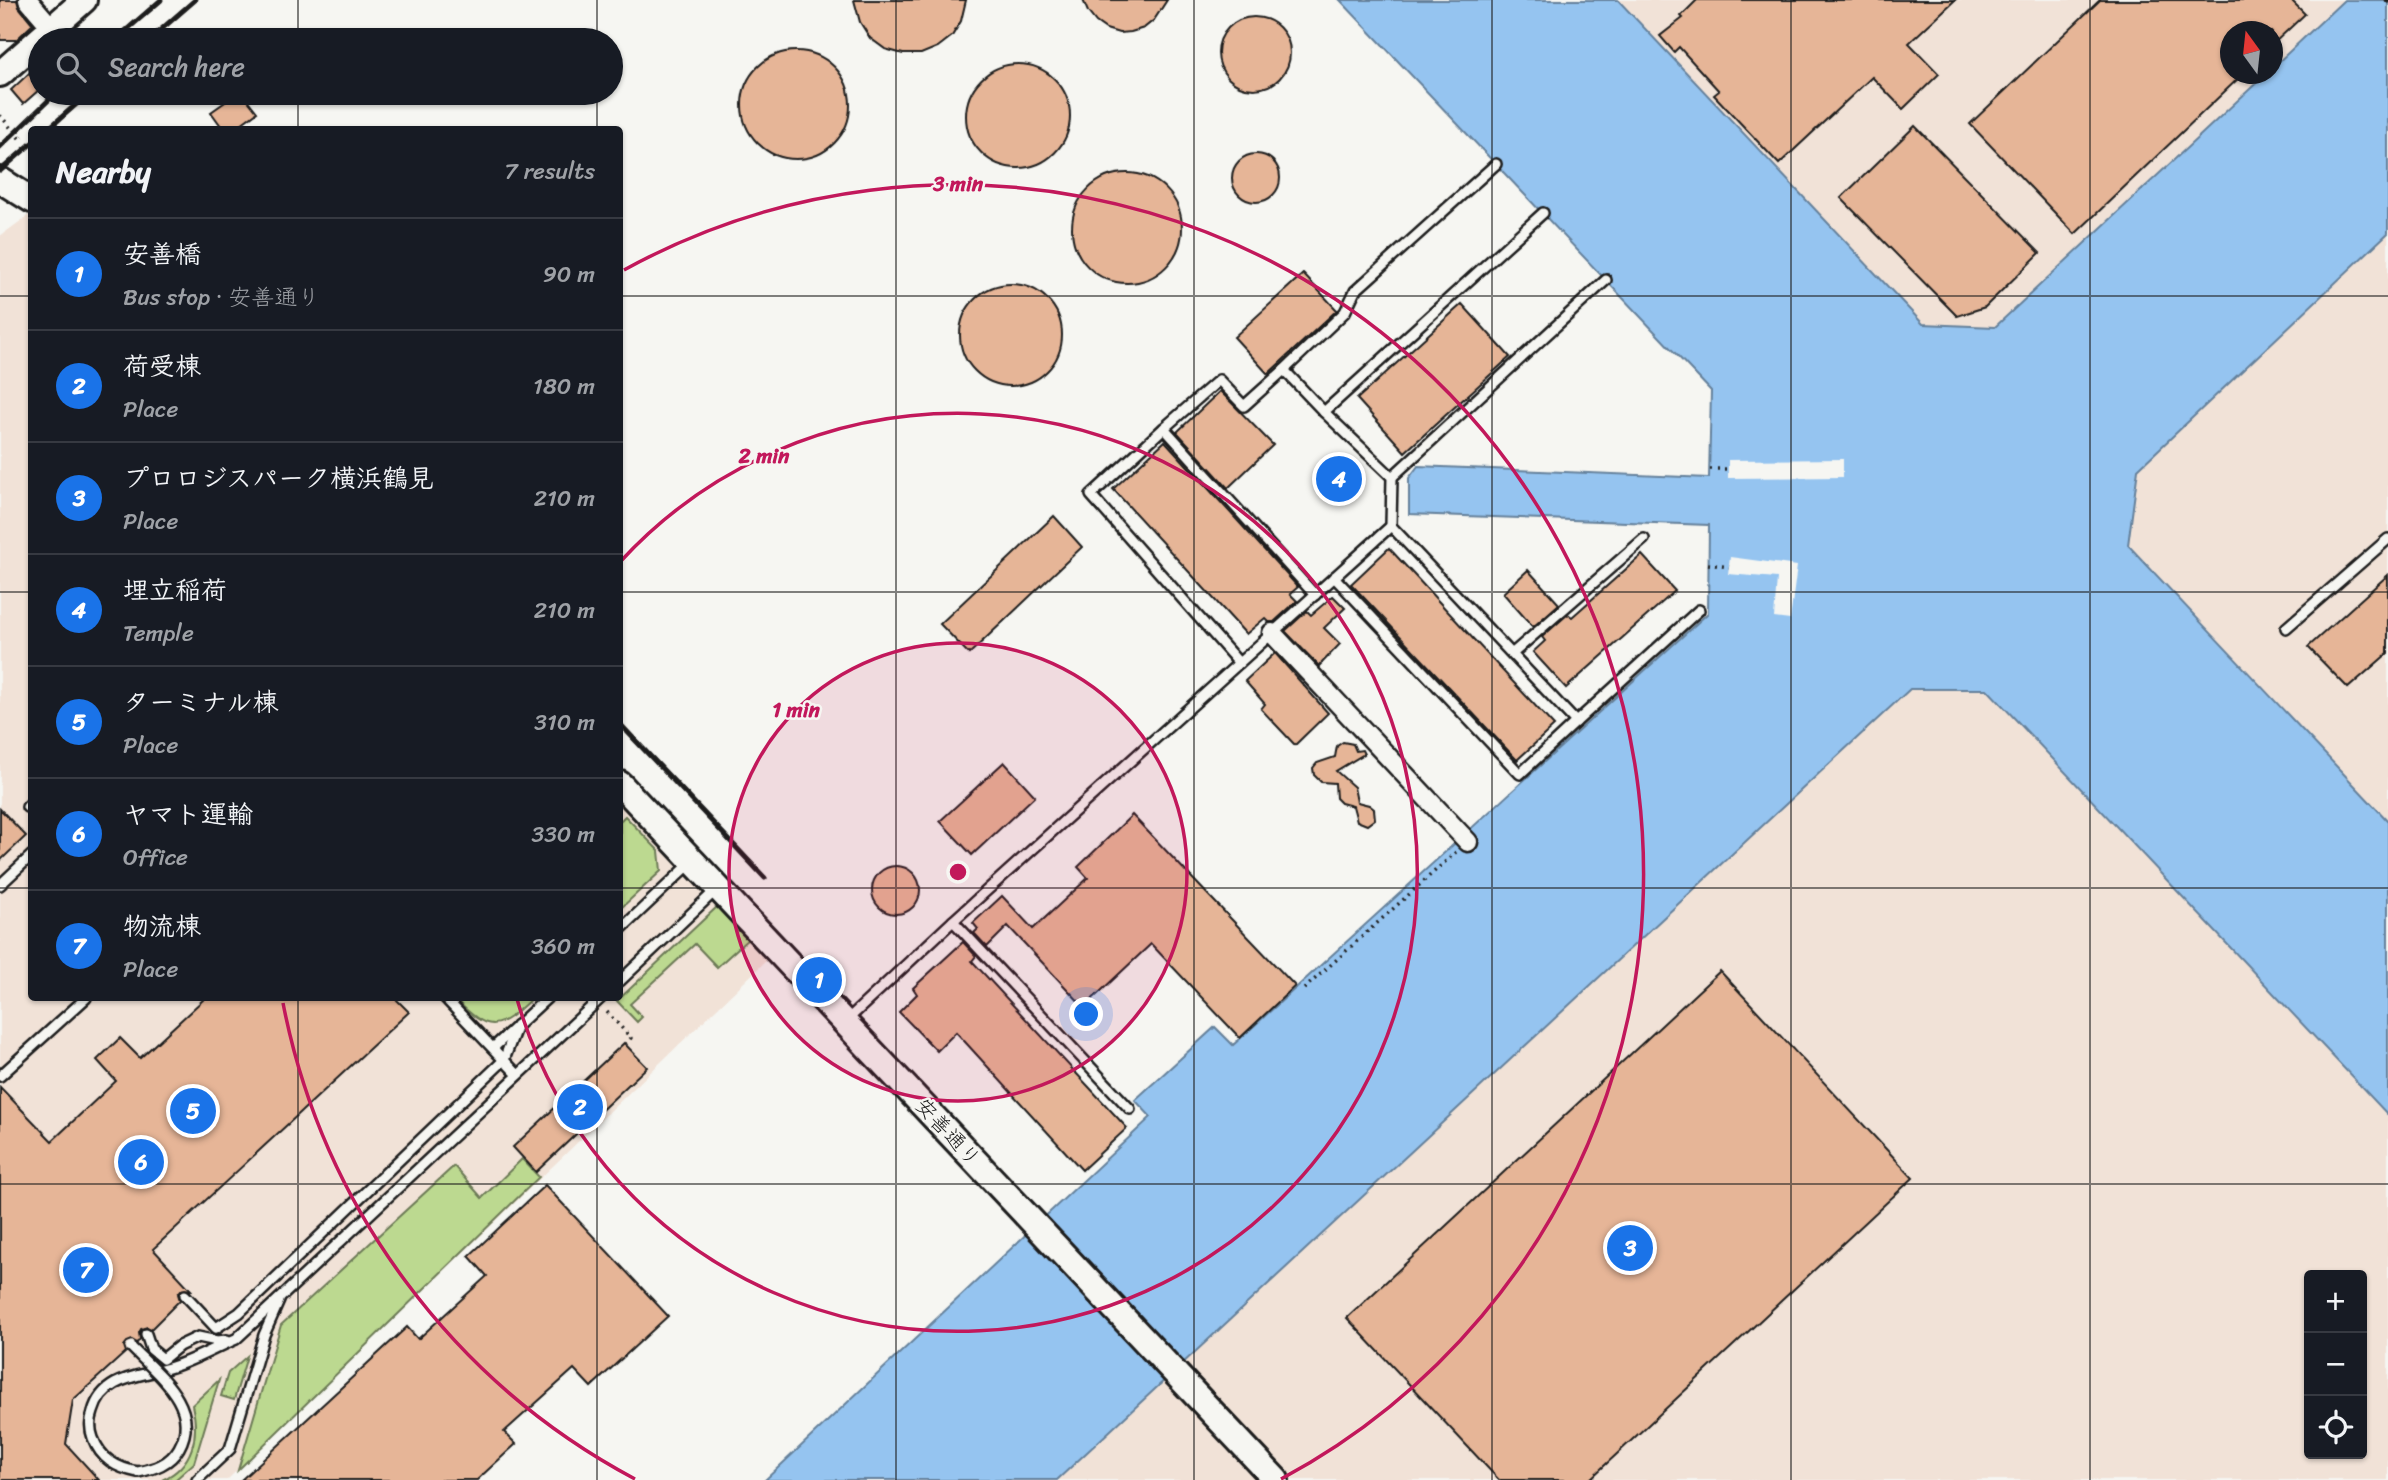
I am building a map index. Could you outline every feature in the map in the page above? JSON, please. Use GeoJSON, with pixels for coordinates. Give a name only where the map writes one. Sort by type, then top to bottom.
{"type":"FeatureCollection","features":[{"type":"Feature","properties":{"kind":"street"},"geometry":{"type":"LineString","coordinates":[[28,0],[52,28],[84,0]]}},
{"type":"Feature","properties":{"kind":"street"},"geometry":{"type":"LineString","coordinates":[[0,74],[28,49]]}},
{"type":"Feature","properties":{"kind":"street"},"geometry":{"type":"LineString","coordinates":[[0,180],[28,198]]}},
{"type":"Feature","properties":{"kind":"street"},"geometry":{"type":"LineString","coordinates":[[1272,633],[1468,842]]}},
{"type":"Feature","properties":{"kind":"street","name":"安善通り"},"geometry":{"type":"LineString","coordinates":[[623,786],[1276,1480]]}},
{"type":"Feature","properties":{"kind":"lane"},"geometry":{"type":"LineString","coordinates":[[1239,663],[1091,495],[1219,380],[1244,406],[1345,312],[1355,292],[1496,164]]}},
{"type":"Feature","properties":{"kind":"lane"},"geometry":{"type":"LineString","coordinates":[[1324,412],[1543,213]]}},
{"type":"Feature","properties":{"kind":"lane"},"geometry":{"type":"LineString","coordinates":[[1576,722],[1391,526],[1392,477],[1606,280]]}},
{"type":"Feature","properties":{"kind":"lane"},"geometry":{"type":"LineString","coordinates":[[1284,369],[1324,412],[1392,477]]}},
{"type":"Feature","properties":{"kind":"lane"},"geometry":{"type":"LineString","coordinates":[[1164,428],[1315,595]]}},
{"type":"Feature","properties":{"kind":"lane"},"geometry":{"type":"LineString","coordinates":[[844,1023],[953,921],[1391,526]]}},
{"type":"Feature","properties":{"kind":"lane"},"geometry":{"type":"LineString","coordinates":[[2286,628],[2388,538]]}},
{"type":"Feature","properties":{"kind":"lane"},"geometry":{"type":"LineString","coordinates":[[1513,653],[1644,539]]}},
{"type":"Feature","properties":{"kind":"lane"},"geometry":{"type":"LineString","coordinates":[[1334,577],[1520,774],[1699,610]]}},
{"type":"Feature","properties":{"kind":"lane"},"geometry":{"type":"LineString","coordinates":[[0,885],[28,859]]}},
{"type":"Feature","properties":{"kind":"lane"},"geometry":{"type":"LineString","coordinates":[[623,927],[692,862]]}},
{"type":"Feature","properties":{"kind":"lane"},"geometry":{"type":"LineString","coordinates":[[623,978],[717,889]]}},
{"type":"Feature","properties":{"kind":"lane"},"geometry":{"type":"LineString","coordinates":[[953,921],[1130,1109]]}},
{"type":"Feature","properties":{"kind":"lane"},"geometry":{"type":"LineString","coordinates":[[1,1077],[83,1001]]}},
{"type":"Feature","properties":{"kind":"lane"},"geometry":{"type":"LineString","coordinates":[[447,1001],[518,1075]]}},
{"type":"Feature","properties":{"kind":"lane"},"geometry":{"type":"LineString","coordinates":[[493,1048],[544,1001]]}},
{"type":"Feature","properties":{"kind":"lane"},"geometry":{"type":"LineString","coordinates":[[131,1348],[175,1393],[183,1406],[186,1422],[181,1444],[167,1462],[138,1472],[122,1469],[108,1461],[94,1442],[91,1419],[95,1403],[104,1390],[118,1381],[173,1367],[236,1339],[598,1001]]}},
{"type":"Feature","properties":{"kind":"lane"},"geometry":{"type":"LineString","coordinates":[[185,1295],[216,1328],[239,1313],[504,1060],[517,1025]]}},
{"type":"Feature","properties":{"kind":"lane"},"geometry":{"type":"LineString","coordinates":[[197,1480],[230,1450],[264,1335],[281,1296]]}},
{"type":"Feature","properties":{"kind":"lane"},"geometry":{"type":"LineString","coordinates":[[146,1334],[151,1349],[163,1359],[179,1346],[198,1337],[217,1341],[236,1339]]}},
{"type":"Feature","properties":{"kind":"path"},"geometry":{"type":"LineString","coordinates":[[0,115],[20,139],[23,136]]}},
{"type":"Feature","properties":{"kind":"path"},"geometry":{"type":"LineString","coordinates":[[1710,469],[1728,469]]}},
{"type":"Feature","properties":{"kind":"path"},"geometry":{"type":"LineString","coordinates":[[1708,564],[1729,567]]}},
{"type":"Feature","properties":{"kind":"path"},"geometry":{"type":"LineString","coordinates":[[1304,989],[1468,842]]}},
{"type":"Feature","properties":{"kind":"path"},"geometry":{"type":"LineString","coordinates":[[607,1012],[631,1038],[626,1044]]}},
{"type":"Feature","properties":{"kind":"shaded area"},"geometry":{"type":"Polygon","coordinates":[[[1618,0],[2344,0],[2283,58],[2283,21],[2220,21],[2220,84],[2255,84],[1995,327],[1924,324],[1618,0]]]}},
{"type":"Feature","properties":{"kind":"shaded area"},"geometry":{"type":"Polygon","coordinates":[[[28,216],[28,1001],[623,1001],[623,804],[768,959],[227,1480],[0,1480],[0,236],[28,216]]]}},
{"type":"Feature","properties":{"kind":"shaded area"},"geometry":{"type":"Polygon","coordinates":[[[2388,233],[2388,821],[2128,545],[2137,469],[2388,233]]]}},
{"type":"Feature","properties":{"kind":"shaded area"},"geometry":{"type":"Polygon","coordinates":[[[1910,689],[1987,689],[2388,1115],[2388,1480],[1057,1480],[1910,689]]]}},
{"type":"Feature","properties":{"kind":"green space"},"geometry":{"type":"Polygon","coordinates":[[[625,816],[659,851],[661,871],[623,906],[625,816]]]}},
{"type":"Feature","properties":{"kind":"green space"},"geometry":{"type":"Polygon","coordinates":[[[718,906],[748,939],[717,967],[695,944],[630,1004],[642,1017],[637,1022],[617,1001],[623,1001],[623,995],[718,906]]]}},
{"type":"Feature","properties":{"kind":"green space"},"geometry":{"type":"Polygon","coordinates":[[[457,1001],[529,1001],[510,1017],[493,1024],[485,1023],[457,1001]]]}},
{"type":"Feature","properties":{"kind":"green space"},"geometry":{"type":"Polygon","coordinates":[[[522,1159],[539,1177],[238,1470],[281,1325],[454,1166],[482,1198],[522,1159]]]}},
{"type":"Feature","properties":{"kind":"green space"},"geometry":{"type":"Polygon","coordinates":[[[247,1356],[234,1400],[221,1396],[228,1373],[247,1356]]]}},
{"type":"Feature","properties":{"kind":"green space"},"geometry":{"type":"Polygon","coordinates":[[[219,1380],[194,1463],[175,1480],[162,1480],[181,1467],[192,1449],[195,1428],[192,1405],[219,1380]]]}},
{"type":"Feature","properties":{"kind":"water"},"geometry":{"type":"Polygon","coordinates":[[[1340,0],[1618,0],[1923,324],[1995,327],[2255,84],[2283,84],[2283,58],[2344,0],[2388,0],[2388,233],[2138,469],[2128,545],[2388,821],[2388,1115],[1987,689],[1910,689],[1057,1480],[765,1480],[1151,1117],[1135,1100],[1215,1027],[1233,1045],[1708,613],[1709,525],[1409,514],[1409,478],[1418,466],[1709,478],[1711,391],[1340,0]]]}},
{"type":"Feature","properties":{"kind":"pier"},"geometry":{"type":"Polygon","coordinates":[[[1843,459],[1843,477],[1728,478],[1728,460],[1843,459]]]}},
{"type":"Feature","properties":{"kind":"pier"},"geometry":{"type":"Polygon","coordinates":[[[1730,557],[1797,566],[1790,620],[1774,618],[1777,578],[1728,574],[1730,557]]]}},
{"type":"Feature","properties":{"kind":"building"},"geometry":{"type":"Polygon","coordinates":[[[0,0],[17,0],[19,7],[33,24],[16,40],[0,40],[0,0]]]}},
{"type":"Feature","properties":{"kind":"building"},"geometry":{"type":"Polygon","coordinates":[[[854,0],[966,0],[961,21],[952,36],[938,47],[921,54],[903,54],[885,49],[870,38],[860,22],[854,0]]]}},
{"type":"Feature","properties":{"kind":"building"},"geometry":{"type":"Polygon","coordinates":[[[1083,0],[1167,0],[1154,20],[1144,28],[1119,33],[1096,22],[1083,0]]]}},
{"type":"Feature","properties":{"kind":"building"},"geometry":{"type":"Polygon","coordinates":[[[1697,0],[1955,0],[1909,43],[1939,74],[1903,109],[1872,77],[1779,164],[1714,95],[1719,91],[1679,47],[1674,52],[1660,36],[1683,18],[1681,16],[1697,0]]]}},
{"type":"Feature","properties":{"kind":"building"},"geometry":{"type":"Polygon","coordinates":[[[2100,0],[2291,0],[2305,14],[2283,35],[2283,21],[2220,21],[2220,84],[2232,84],[2075,234],[1970,124],[2100,0]]]}},
{"type":"Feature","properties":{"kind":"building"},"geometry":{"type":"Polygon","coordinates":[[[1254,17],[1274,23],[1284,33],[1290,53],[1284,73],[1274,83],[1254,89],[1234,83],[1224,73],[1218,53],[1224,33],[1234,23],[1254,17]]]}},
{"type":"Feature","properties":{"kind":"building"},"geometry":{"type":"Polygon","coordinates":[[[796,51],[817,55],[834,67],[846,84],[850,105],[846,126],[834,143],[817,155],[796,159],[775,155],[758,143],[746,126],[742,105],[746,84],[758,67],[775,55],[796,51]]]}},
{"type":"Feature","properties":{"kind":"building"},"geometry":{"type":"Polygon","coordinates":[[[1018,64],[1038,68],[1055,79],[1066,96],[1070,116],[1066,136],[1055,153],[1038,164],[1018,168],[998,164],[981,153],[970,136],[966,116],[970,96],[981,79],[998,68],[1018,64]]]}},
{"type":"Feature","properties":{"kind":"building"},"geometry":{"type":"Polygon","coordinates":[[[28,74],[28,100],[23,104],[11,90],[28,74]]]}},
{"type":"Feature","properties":{"kind":"building"},"geometry":{"type":"Polygon","coordinates":[[[221,105],[251,105],[257,112],[238,126],[221,126],[211,112],[221,105]]]}},
{"type":"Feature","properties":{"kind":"building"},"geometry":{"type":"Polygon","coordinates":[[[1915,126],[2040,253],[1985,307],[1957,316],[1841,198],[1915,126]]]}},
{"type":"Feature","properties":{"kind":"building"},"geometry":{"type":"Polygon","coordinates":[[[1256,154],[1265,155],[1273,161],[1279,169],[1279,187],[1273,195],[1265,201],[1256,202],[1247,201],[1239,195],[1233,187],[1232,178],[1233,169],[1239,161],[1247,155],[1256,154]]]}},
{"type":"Feature","properties":{"kind":"building"},"geometry":{"type":"Polygon","coordinates":[[[1127,173],[1148,177],[1166,189],[1178,207],[1182,228],[1178,249],[1166,267],[1148,279],[1127,283],[1106,279],[1088,267],[1076,249],[1072,228],[1076,207],[1088,189],[1106,177],[1127,173]]]}},
{"type":"Feature","properties":{"kind":"building"},"geometry":{"type":"Polygon","coordinates":[[[1303,274],[1337,310],[1268,374],[1234,337],[1303,274]]]}},
{"type":"Feature","properties":{"kind":"building"},"geometry":{"type":"Polygon","coordinates":[[[1011,284],[1031,288],[1047,299],[1058,315],[1062,335],[1058,355],[1047,371],[1031,382],[1011,386],[991,382],[975,371],[964,355],[960,335],[964,315],[975,299],[991,288],[1011,284]]]}},
{"type":"Feature","properties":{"kind":"building"},"geometry":{"type":"Polygon","coordinates":[[[1462,304],[1510,357],[1405,452],[1357,399],[1462,304]]]}},
{"type":"Feature","properties":{"kind":"building"},"geometry":{"type":"Polygon","coordinates":[[[1220,391],[1273,445],[1228,488],[1177,432],[1220,391]]]}},
{"type":"Feature","properties":{"kind":"building"},"geometry":{"type":"Polygon","coordinates":[[[1165,441],[1298,587],[1290,594],[1297,601],[1274,622],[1265,618],[1246,634],[1113,489],[1165,441]]]}},
{"type":"Feature","properties":{"kind":"building"},"geometry":{"type":"Polygon","coordinates":[[[1054,516],[1082,547],[969,654],[940,624],[1054,516]]]}},
{"type":"Feature","properties":{"kind":"building"},"geometry":{"type":"Polygon","coordinates":[[[1389,548],[1554,726],[1517,760],[1351,584],[1389,548]]]}},
{"type":"Feature","properties":{"kind":"building"},"geometry":{"type":"Polygon","coordinates":[[[1642,555],[1675,591],[1566,688],[1533,652],[1545,641],[1542,637],[1568,614],[1572,617],[1642,555]]]}},
{"type":"Feature","properties":{"kind":"building"},"geometry":{"type":"Polygon","coordinates":[[[1528,570],[1559,604],[1533,627],[1503,593],[1528,570]]]}},
{"type":"Feature","properties":{"kind":"building"},"geometry":{"type":"Polygon","coordinates":[[[2388,575],[2388,653],[2348,688],[2308,647],[2388,575]]]}},
{"type":"Feature","properties":{"kind":"building"},"geometry":{"type":"Polygon","coordinates":[[[1333,596],[1345,608],[1324,628],[1340,644],[1319,666],[1285,631],[1307,611],[1311,615],[1333,596]]]}},
{"type":"Feature","properties":{"kind":"building"},"geometry":{"type":"Polygon","coordinates":[[[1275,653],[1328,713],[1295,745],[1261,709],[1265,704],[1245,681],[1275,653]]]}},
{"type":"Feature","properties":{"kind":"building"},"geometry":{"type":"Polygon","coordinates":[[[1343,742],[1353,744],[1356,751],[1362,750],[1364,754],[1336,771],[1354,787],[1357,802],[1374,809],[1375,819],[1367,825],[1357,821],[1353,806],[1341,803],[1336,798],[1335,783],[1321,782],[1314,775],[1313,768],[1317,763],[1335,757],[1337,746],[1343,742]]]}},
{"type":"Feature","properties":{"kind":"building"},"geometry":{"type":"Polygon","coordinates":[[[1004,762],[1035,796],[972,855],[940,821],[1004,762]]]}},
{"type":"Feature","properties":{"kind":"building"},"geometry":{"type":"Polygon","coordinates":[[[0,809],[26,836],[0,861],[0,809]]]}},
{"type":"Feature","properties":{"kind":"building"},"geometry":{"type":"Polygon","coordinates":[[[1132,815],[1295,986],[1240,1038],[1151,944],[1084,1007],[1008,926],[987,947],[974,933],[978,929],[973,923],[1002,896],[1033,929],[1088,878],[1078,867],[1132,815]]]}},
{"type":"Feature","properties":{"kind":"building"},"geometry":{"type":"Polygon","coordinates":[[[896,866],[913,873],[920,890],[913,907],[896,914],[879,907],[872,890],[879,873],[896,866]]]}},
{"type":"Feature","properties":{"kind":"building"},"geometry":{"type":"Polygon","coordinates":[[[963,942],[976,956],[972,961],[1127,1128],[1082,1170],[956,1032],[937,1051],[899,1012],[917,994],[913,988],[963,942]]]}},
{"type":"Feature","properties":{"kind":"building"},"geometry":{"type":"Polygon","coordinates":[[[1720,971],[1913,1178],[1589,1480],[1499,1480],[1347,1318],[1720,971]]]}},
{"type":"Feature","properties":{"kind":"building"},"geometry":{"type":"Polygon","coordinates":[[[202,1001],[398,1001],[409,1012],[153,1249],[191,1290],[181,1290],[178,1294],[180,1300],[151,1329],[141,1329],[137,1343],[132,1340],[127,1342],[124,1346],[126,1352],[73,1400],[66,1444],[99,1480],[0,1480],[0,1087],[52,1141],[116,1081],[97,1060],[120,1038],[140,1058],[202,1001]]]}},
{"type":"Feature","properties":{"kind":"building"},"geometry":{"type":"Polygon","coordinates":[[[624,1043],[647,1067],[536,1172],[513,1147],[624,1043]]]}},
{"type":"Feature","properties":{"kind":"building"},"geometry":{"type":"Polygon","coordinates":[[[545,1185],[668,1316],[591,1387],[574,1369],[504,1432],[516,1444],[477,1480],[241,1480],[407,1327],[418,1339],[487,1276],[469,1256],[545,1185]]]}},
{"type":"Feature","properties":{"kind":"railway"},"geometry":{"type":"LineString","coordinates":[[129,28],[161,0]]}},
{"type":"Feature","properties":{"kind":"railway"},"geometry":{"type":"LineString","coordinates":[[163,28],[195,0]]}},
{"type":"Feature","properties":{"kind":"railway"},"geometry":{"type":"LineString","coordinates":[[0,147],[44,105]]}},
{"type":"Feature","properties":{"kind":"railway"},"geometry":{"type":"LineString","coordinates":[[52,126],[75,105]]}},
{"type":"Feature","properties":{"kind":"railway"},"geometry":{"type":"LineString","coordinates":[[0,171],[28,146]]}},
{"type":"Feature","properties":{"kind":"railway"},"geometry":{"type":"LineString","coordinates":[[623,727],[765,878]]}},
{"type":"Feature","properties":{"kind":"place","name":"埋立稲荷"},"geometry":{"type":"Point","coordinates":[1339,479]}},
{"type":"Feature","properties":{"kind":"place","name":"安善橋"},"geometry":{"type":"Point","coordinates":[819,980]}},
{"type":"Feature","properties":{"kind":"place","name":"荷受棟"},"geometry":{"type":"Point","coordinates":[580,1107]}},
{"type":"Feature","properties":{"kind":"place","name":"ターミナル棟"},"geometry":{"type":"Point","coordinates":[193,1111]}},
{"type":"Feature","properties":{"kind":"place","name":"ヤマト運輸"},"geometry":{"type":"Point","coordinates":[141,1162]}},
{"type":"Feature","properties":{"kind":"place","name":"プロロジスパーク横浜鶴見"},"geometry":{"type":"Point","coordinates":[1630,1248]}},
{"type":"Feature","properties":{"kind":"place","name":"物流棟"},"geometry":{"type":"Point","coordinates":[86,1270]}}]}
